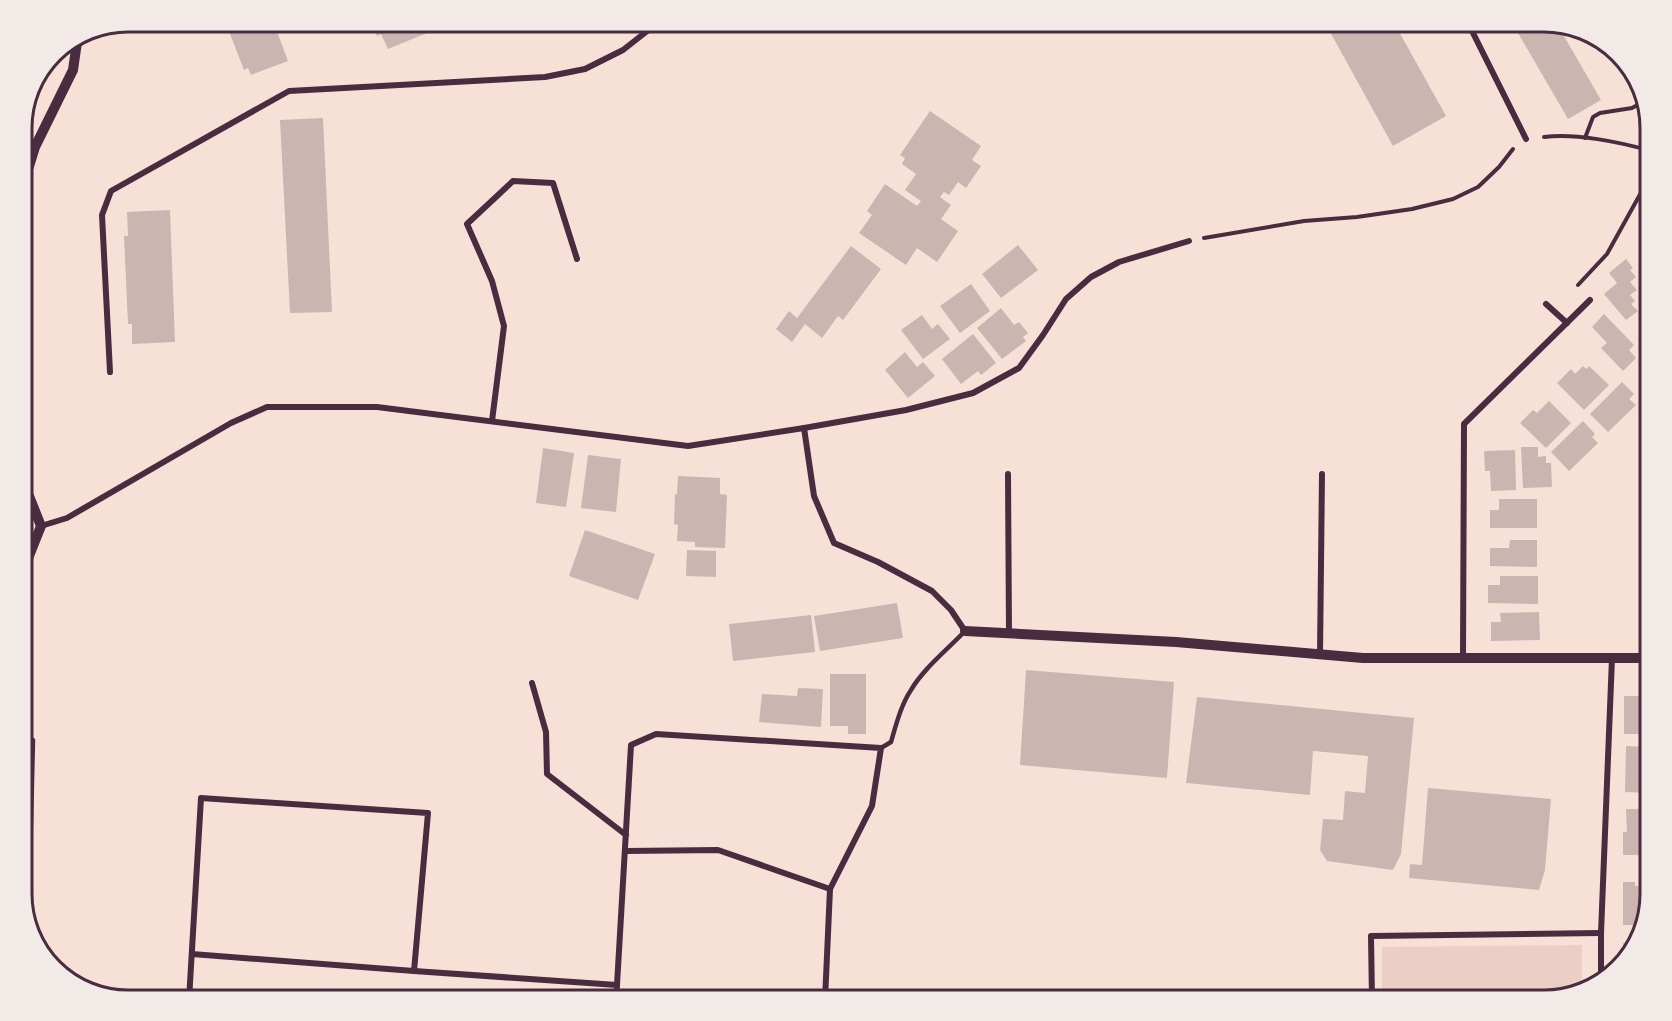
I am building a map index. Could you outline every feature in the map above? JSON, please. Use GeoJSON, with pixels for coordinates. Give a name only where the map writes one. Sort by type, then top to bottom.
{"type":"FeatureCollection","features":[{"type":"Feature","properties":{"kind":"street"},"geometry":{"type":"LineString","coordinates":[[110,372],[102,215],[111,191],[289,92],[545,77],[585,69],[624,50],[646,32]]}},
{"type":"Feature","properties":{"kind":"street"},"geometry":{"type":"LineString","coordinates":[[1472,32],[1526,139]]}},
{"type":"Feature","properties":{"kind":"street"},"geometry":{"type":"LineString","coordinates":[[32,157],[73,70],[76,47]]}},
{"type":"Feature","properties":{"kind":"street"},"geometry":{"type":"LineString","coordinates":[[492,421],[504,326],[492,281],[467,224],[513,181],[553,183],[577,259]]}},
{"type":"Feature","properties":{"kind":"street"},"geometry":{"type":"LineString","coordinates":[[41,526],[68,518],[231,423],[267,407],[376,407],[688,446],[906,410],[973,393],[1019,368],[1066,299],[1090,277],[1119,261],[1189,241]]}},
{"type":"Feature","properties":{"kind":"street"},"geometry":{"type":"LineString","coordinates":[[1463,657],[1464,424],[1590,300]]}},
{"type":"Feature","properties":{"kind":"street"},"geometry":{"type":"LineString","coordinates":[[1546,304],[1567,323]]}},
{"type":"Feature","properties":{"kind":"street"},"geometry":{"type":"LineString","coordinates":[[804,428],[814,496],[834,543],[878,562],[932,591],[951,610],[965,631],[1176,642],[1363,658],[1640,658]]}},
{"type":"Feature","properties":{"kind":"street"},"geometry":{"type":"LineString","coordinates":[[1008,474],[1009,634]]}},
{"type":"Feature","properties":{"kind":"street"},"geometry":{"type":"LineString","coordinates":[[1320,654],[1322,474]]}},
{"type":"Feature","properties":{"kind":"street"},"geometry":{"type":"LineString","coordinates":[[32,504],[41,526],[32,548]]}},
{"type":"Feature","properties":{"kind":"street"},"geometry":{"type":"LineString","coordinates":[[1601,971],[1612,658]]}},
{"type":"Feature","properties":{"kind":"street"},"geometry":{"type":"LineString","coordinates":[[532,683],[546,732],[547,774],[626,835]]}},
{"type":"Feature","properties":{"kind":"street"},"geometry":{"type":"LineString","coordinates":[[617,990],[631,745],[656,734],[881,748],[872,806],[830,889],[825,990]]}},
{"type":"Feature","properties":{"kind":"street"},"geometry":{"type":"LineString","coordinates":[[190,990],[201,798],[428,813],[414,971]]}},
{"type":"Feature","properties":{"kind":"street"},"geometry":{"type":"LineString","coordinates":[[624,851],[718,850],[830,889]]}},
{"type":"Feature","properties":{"kind":"street"},"geometry":{"type":"LineString","coordinates":[[1372,990],[1371,936],[1601,933]]}},
{"type":"Feature","properties":{"kind":"street"},"geometry":{"type":"LineString","coordinates":[[192,954],[617,985]]}},
{"type":"Feature","properties":{"kind":"lane"},"geometry":{"type":"LineString","coordinates":[[881,748],[891,742],[910,690],[921,675],[965,631]]}},
{"type":"Feature","properties":{"kind":"lane"},"geometry":{"type":"LineString","coordinates":[[32,740],[32,782]]}},
{"type":"Feature","properties":{"kind":"path"},"geometry":{"type":"LineString","coordinates":[[1585,138],[1593,117],[1600,113],[1638,105]]}},
{"type":"Feature","properties":{"kind":"path"},"geometry":{"type":"LineString","coordinates":[[1189,241],[1304,221],[1357,217],[1412,209],[1454,199],[1478,187],[1499,167],[1510,151],[1526,139],[1559,135],[1640,149]]}},
{"type":"Feature","properties":{"kind":"path"},"geometry":{"type":"LineString","coordinates":[[1574,289],[1607,254],[1640,194]]}},
{"type":"Feature","properties":{"kind":"shaded area"},"geometry":{"type":"Polygon","coordinates":[[[1582,945],[1582,982],[1545,990],[1382,990],[1382,947],[1582,945]]]}},
{"type":"Feature","properties":{"kind":"building"},"geometry":{"type":"Polygon","coordinates":[[[229,32],[277,32],[288,61],[251,75],[248,68],[244,70],[229,32]]]}},
{"type":"Feature","properties":{"kind":"building"},"geometry":{"type":"Polygon","coordinates":[[[375,32],[427,33],[388,49],[381,34],[377,36],[375,32]]]}},
{"type":"Feature","properties":{"kind":"building"},"geometry":{"type":"Polygon","coordinates":[[[1330,32],[1399,32],[1446,116],[1393,146],[1330,32]]]}},
{"type":"Feature","properties":{"kind":"building"},"geometry":{"type":"Polygon","coordinates":[[[1517,32],[1562,33],[1601,100],[1568,119],[1517,32]]]}},
{"type":"Feature","properties":{"kind":"building"},"geometry":{"type":"Polygon","coordinates":[[[930,111],[981,146],[972,160],[981,166],[966,188],[958,182],[949,195],[944,192],[940,197],[951,205],[941,219],[958,231],[937,262],[917,248],[906,265],[859,233],[872,215],[867,211],[885,184],[917,206],[921,201],[905,190],[916,174],[902,164],[905,158],[900,155],[930,111]]]}},
{"type":"Feature","properties":{"kind":"building"},"geometry":{"type":"Polygon","coordinates":[[[323,118],[332,312],[290,313],[280,120],[323,118]]]}},
{"type":"Feature","properties":{"kind":"building"},"geometry":{"type":"Polygon","coordinates":[[[170,210],[175,342],[132,344],[132,324],[128,324],[124,236],[128,236],[127,212],[170,210]]]}},
{"type":"Feature","properties":{"kind":"building"},"geometry":{"type":"Polygon","coordinates":[[[1018,245],[1038,270],[1001,298],[982,274],[1018,245]]]}},
{"type":"Feature","properties":{"kind":"building"},"geometry":{"type":"Polygon","coordinates":[[[851,246],[881,269],[843,320],[838,316],[822,338],[805,324],[792,342],[776,329],[789,311],[797,318],[851,246]]]}},
{"type":"Feature","properties":{"kind":"building"},"geometry":{"type":"Polygon","coordinates":[[[1626,259],[1633,268],[1630,270],[1636,277],[1630,282],[1637,290],[1630,295],[1635,301],[1631,304],[1638,311],[1626,320],[1604,294],[1617,283],[1609,273],[1626,259]]]}},
{"type":"Feature","properties":{"kind":"building"},"geometry":{"type":"Polygon","coordinates":[[[971,284],[990,311],[960,333],[940,306],[971,284]]]}},
{"type":"Feature","properties":{"kind":"building"},"geometry":{"type":"Polygon","coordinates":[[[1001,308],[1014,325],[1019,322],[1028,333],[1023,337],[1026,341],[1002,359],[977,328],[1001,308]]]}},
{"type":"Feature","properties":{"kind":"building"},"geometry":{"type":"Polygon","coordinates":[[[1604,314],[1634,345],[1629,350],[1636,358],[1623,371],[1601,348],[1607,343],[1592,327],[1604,314]]]}},
{"type":"Feature","properties":{"kind":"building"},"geometry":{"type":"Polygon","coordinates":[[[922,315],[932,329],[938,324],[950,339],[923,359],[901,330],[922,315]]]}},
{"type":"Feature","properties":{"kind":"building"},"geometry":{"type":"Polygon","coordinates":[[[973,334],[996,363],[981,375],[978,371],[961,384],[942,359],[973,334]]]}},
{"type":"Feature","properties":{"kind":"building"},"geometry":{"type":"Polygon","coordinates":[[[905,352],[917,367],[923,362],[935,376],[908,398],[885,370],[905,352]]]}},
{"type":"Feature","properties":{"kind":"building"},"geometry":{"type":"Polygon","coordinates":[[[1583,366],[1586,369],[1589,366],[1609,385],[1584,410],[1557,383],[1571,369],[1575,374],[1583,366]]]}},
{"type":"Feature","properties":{"kind":"building"},"geometry":{"type":"Polygon","coordinates":[[[1622,382],[1634,394],[1629,399],[1636,405],[1608,432],[1590,414],[1622,382]]]}},
{"type":"Feature","properties":{"kind":"building"},"geometry":{"type":"Polygon","coordinates":[[[1549,401],[1571,423],[1546,448],[1520,423],[1533,410],[1537,413],[1549,401]]]}},
{"type":"Feature","properties":{"kind":"building"},"geometry":{"type":"Polygon","coordinates":[[[1583,421],[1595,434],[1592,437],[1598,443],[1569,471],[1551,452],[1583,421]]]}},
{"type":"Feature","properties":{"kind":"building"},"geometry":{"type":"Polygon","coordinates":[[[1521,447],[1538,447],[1538,457],[1546,456],[1546,463],[1551,463],[1552,487],[1523,488],[1521,447]]]}},
{"type":"Feature","properties":{"kind":"building"},"geometry":{"type":"Polygon","coordinates":[[[543,448],[574,453],[566,507],[536,503],[543,448]]]}},
{"type":"Feature","properties":{"kind":"building"},"geometry":{"type":"Polygon","coordinates":[[[1515,450],[1516,490],[1491,491],[1490,471],[1485,471],[1484,451],[1515,450]]]}},
{"type":"Feature","properties":{"kind":"building"},"geometry":{"type":"Polygon","coordinates":[[[588,455],[621,459],[616,512],[581,508],[588,455]]]}},
{"type":"Feature","properties":{"kind":"building"},"geometry":{"type":"Polygon","coordinates":[[[678,476],[720,478],[720,494],[727,495],[725,548],[695,547],[695,542],[677,541],[678,525],[674,524],[678,476]]]}},
{"type":"Feature","properties":{"kind":"building"},"geometry":{"type":"Polygon","coordinates":[[[1499,499],[1537,499],[1537,528],[1490,528],[1490,510],[1499,510],[1499,499]]]}},
{"type":"Feature","properties":{"kind":"building"},"geometry":{"type":"Polygon","coordinates":[[[585,530],[655,554],[638,600],[569,576],[585,530]]]}},
{"type":"Feature","properties":{"kind":"building"},"geometry":{"type":"Polygon","coordinates":[[[1510,540],[1537,540],[1537,567],[1490,566],[1490,548],[1509,548],[1510,540]]]}},
{"type":"Feature","properties":{"kind":"building"},"geometry":{"type":"Polygon","coordinates":[[[687,550],[716,551],[716,577],[686,576],[687,550]]]}},
{"type":"Feature","properties":{"kind":"building"},"geometry":{"type":"Polygon","coordinates":[[[1500,576],[1538,576],[1538,604],[1488,603],[1488,585],[1500,585],[1500,576]]]}},
{"type":"Feature","properties":{"kind":"building"},"geometry":{"type":"Polygon","coordinates":[[[897,603],[903,638],[820,651],[814,616],[897,603]]]}},
{"type":"Feature","properties":{"kind":"building"},"geometry":{"type":"Polygon","coordinates":[[[1539,612],[1540,640],[1491,641],[1491,622],[1501,622],[1500,613],[1539,612]]]}},
{"type":"Feature","properties":{"kind":"building"},"geometry":{"type":"Polygon","coordinates":[[[811,615],[815,652],[733,661],[729,624],[811,615]]]}},
{"type":"Feature","properties":{"kind":"building"},"geometry":{"type":"Polygon","coordinates":[[[1026,670],[1174,682],[1167,778],[1020,765],[1026,670]]]}},
{"type":"Feature","properties":{"kind":"building"},"geometry":{"type":"Polygon","coordinates":[[[830,674],[866,674],[866,734],[848,734],[848,726],[830,726],[830,674]]]}},
{"type":"Feature","properties":{"kind":"building"},"geometry":{"type":"Polygon","coordinates":[[[798,688],[823,689],[821,727],[759,722],[762,694],[797,696],[798,688]]]}},
{"type":"Feature","properties":{"kind":"building"},"geometry":{"type":"Polygon","coordinates":[[[1624,696],[1640,696],[1640,734],[1624,734],[1624,696]]]}},
{"type":"Feature","properties":{"kind":"building"},"geometry":{"type":"Polygon","coordinates":[[[1197,697],[1414,718],[1401,854],[1393,870],[1327,861],[1320,850],[1323,819],[1343,820],[1345,791],[1365,793],[1368,756],[1313,751],[1310,795],[1186,783],[1197,697]]]}},
{"type":"Feature","properties":{"kind":"building"},"geometry":{"type":"Polygon","coordinates":[[[1626,746],[1640,747],[1640,793],[1625,792],[1626,746]]]}},
{"type":"Feature","properties":{"kind":"building"},"geometry":{"type":"Polygon","coordinates":[[[1428,788],[1551,799],[1545,870],[1539,890],[1409,878],[1410,864],[1422,865],[1428,788]]]}},
{"type":"Feature","properties":{"kind":"building"},"geometry":{"type":"Polygon","coordinates":[[[1626,809],[1640,809],[1640,855],[1623,855],[1623,832],[1627,832],[1626,809]]]}},
{"type":"Feature","properties":{"kind":"building"},"geometry":{"type":"Polygon","coordinates":[[[1623,882],[1635,882],[1635,886],[1640,886],[1640,906],[1637,918],[1635,925],[1623,925],[1623,882]]]}}]}
